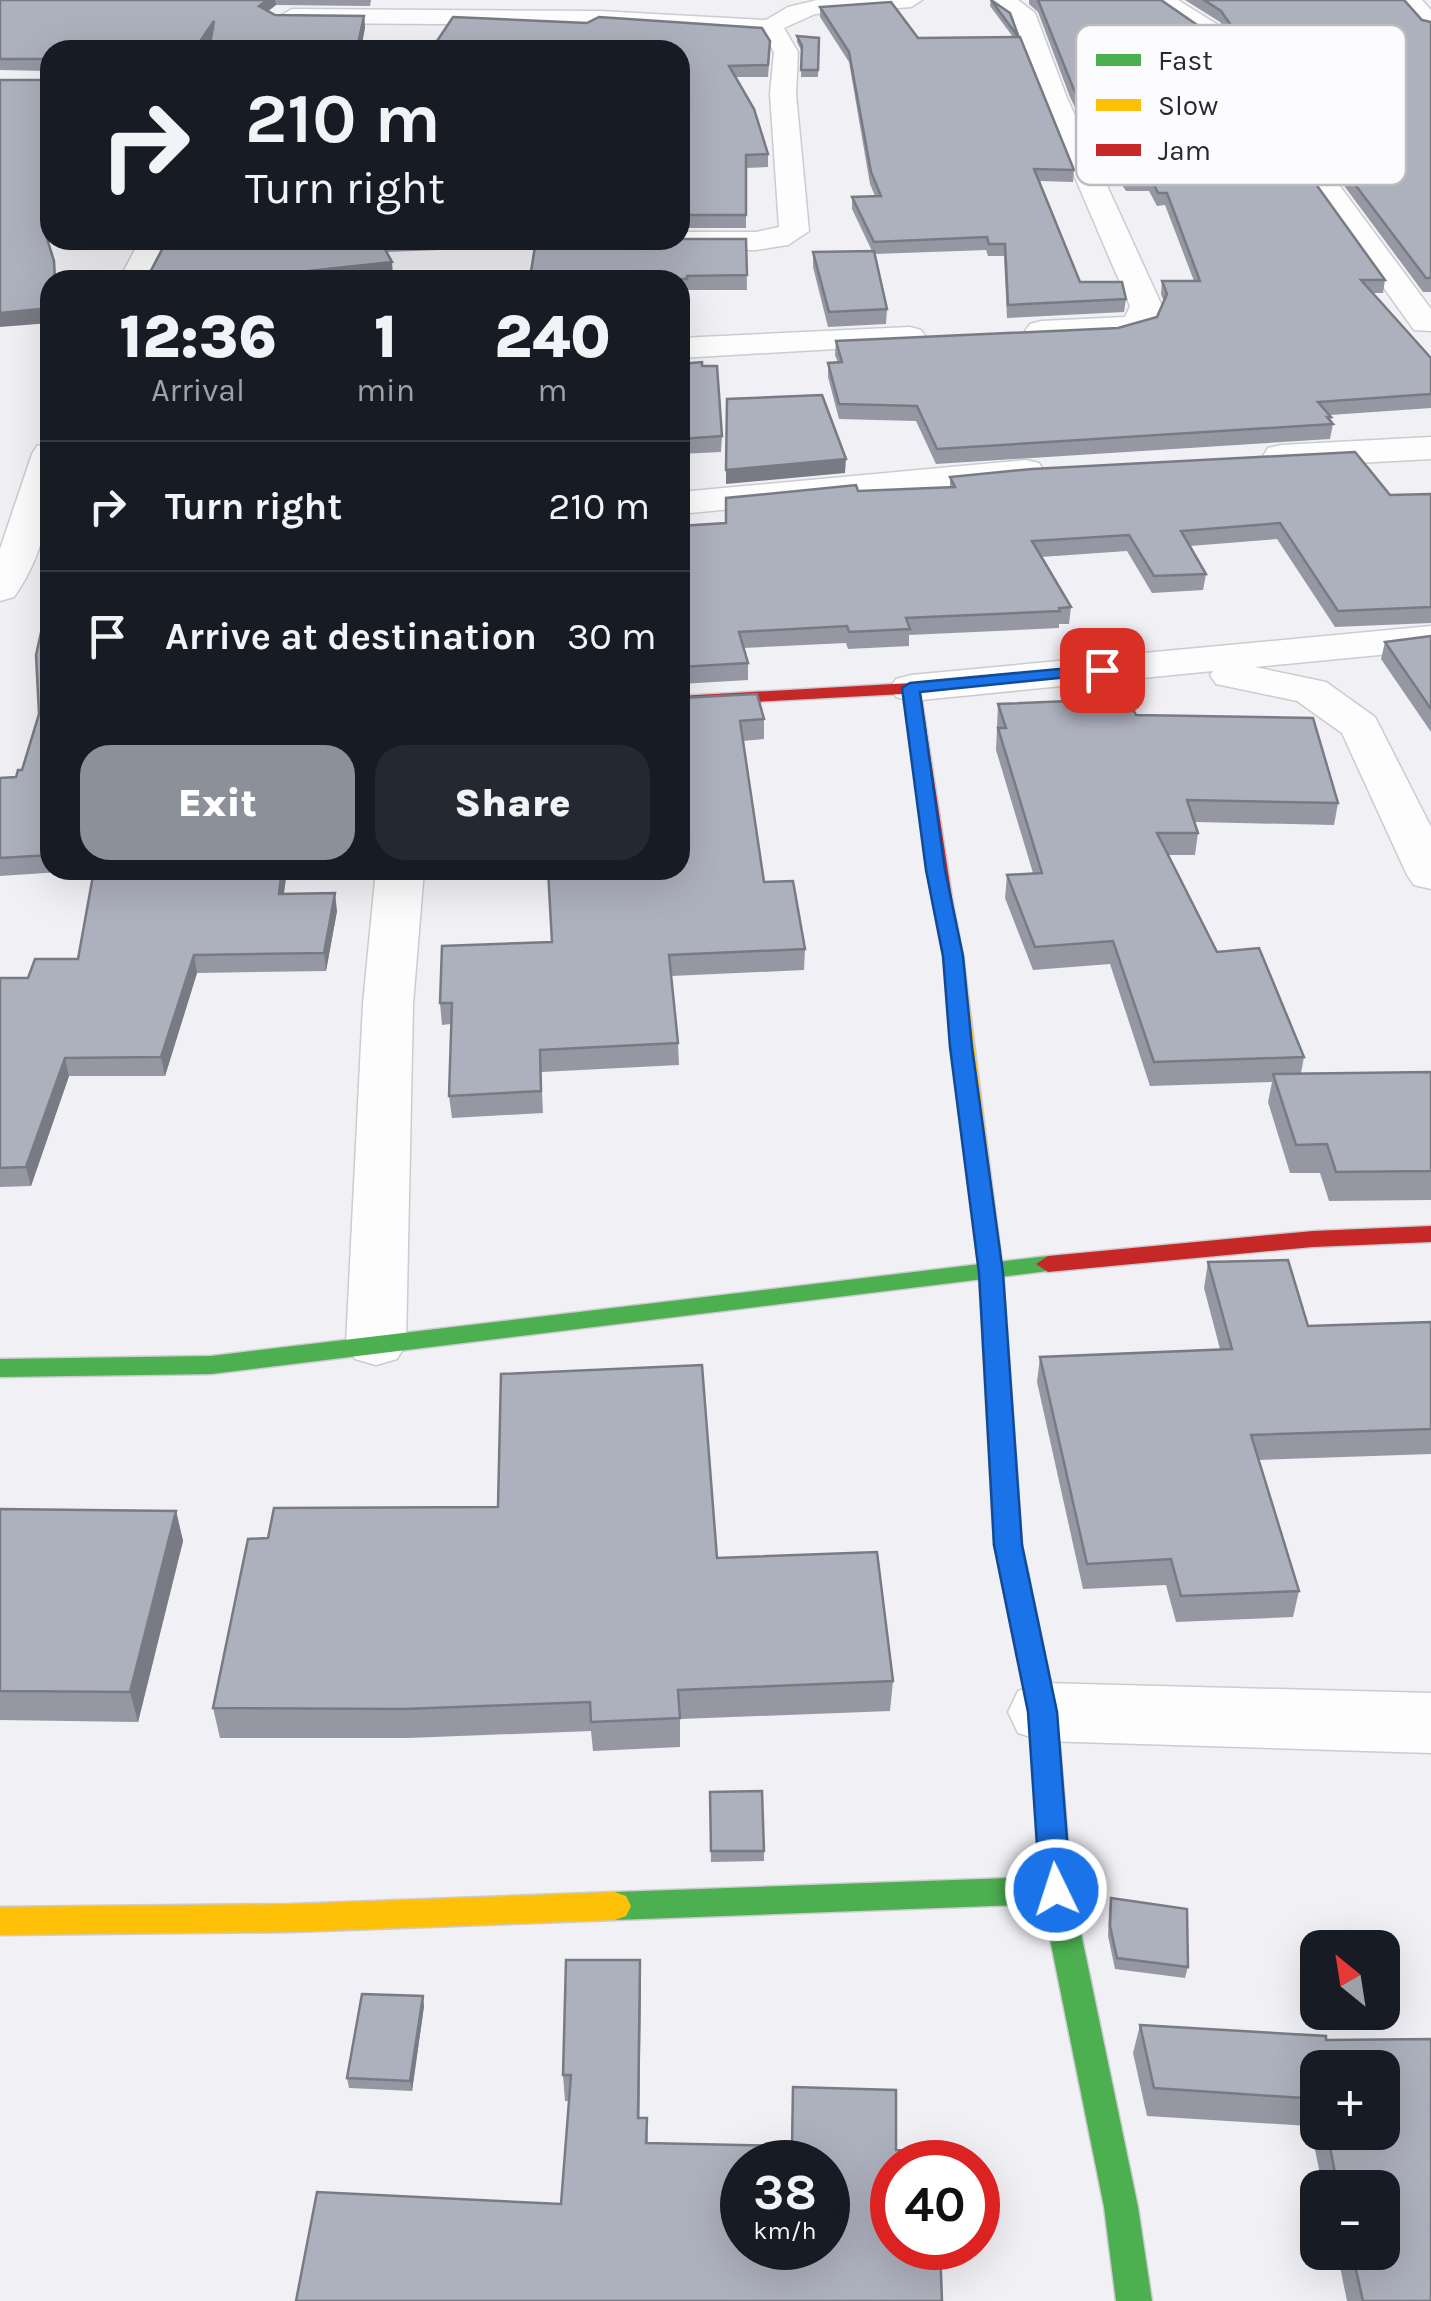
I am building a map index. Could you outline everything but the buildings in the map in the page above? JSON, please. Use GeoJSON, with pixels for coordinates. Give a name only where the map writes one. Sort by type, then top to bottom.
{"type":"FeatureCollection","features":[{"type":"Feature","properties":{"kind":"street"},"geometry":{"type":"LineString","coordinates":[[275,16],[412,8],[500,26],[620,19],[688,8],[911,0]]}},
{"type":"Feature","properties":{"kind":"street"},"geometry":{"type":"LineString","coordinates":[[1002,0],[1023,13],[1076,145]]}},
{"type":"Feature","properties":{"kind":"street"},"geometry":{"type":"LineString","coordinates":[[1162,0],[1202,25]]}},
{"type":"Feature","properties":{"kind":"street"},"geometry":{"type":"LineString","coordinates":[[1409,0],[1431,24]]}},
{"type":"Feature","properties":{"kind":"street"},"geometry":{"type":"LineString","coordinates":[[770,27],[779,15],[809,6]]}},
{"type":"Feature","properties":{"kind":"street"},"geometry":{"type":"LineString","coordinates":[[620,19],[770,27]]}},
{"type":"Feature","properties":{"kind":"street"},"geometry":{"type":"LineString","coordinates":[[690,241],[778,239],[794,231],[783,94],[786,52],[770,27]]}},
{"type":"Feature","properties":{"kind":"street"},"geometry":{"type":"LineString","coordinates":[[1016,332],[1116,328],[1144,318],[1095,185]]}},
{"type":"Feature","properties":{"kind":"street"},"geometry":{"type":"LineString","coordinates":[[1324,185],[1425,323]]}},
{"type":"Feature","properties":{"kind":"street"},"geometry":{"type":"LineString","coordinates":[[690,348],[938,336]]}},
{"type":"Feature","properties":{"kind":"street"},"geometry":{"type":"LineString","coordinates":[[1240,459],[1431,448]]}},
{"type":"Feature","properties":{"kind":"street"},"geometry":{"type":"LineString","coordinates":[[690,501],[1068,468]]}},
{"type":"Feature","properties":{"kind":"street"},"geometry":{"type":"LineString","coordinates":[[0,590],[37,538]]}},
{"type":"Feature","properties":{"kind":"street"},"geometry":{"type":"LineString","coordinates":[[690,700],[910,688],[1431,638]]}},
{"type":"Feature","properties":{"kind":"street"},"geometry":{"type":"LineString","coordinates":[[1178,663],[1310,691],[1360,726],[1431,874]]}},
{"type":"Feature","properties":{"kind":"street"},"geometry":{"type":"LineString","coordinates":[[910,688],[936,870],[953,956],[991,1273],[1008,1545],[1042,1712],[1056,1890],[1121,2207],[1134,2301]]}},
{"type":"Feature","properties":{"kind":"street"},"geometry":{"type":"LineString","coordinates":[[376,1344],[388,1004],[399,880]]}},
{"type":"Feature","properties":{"kind":"street"},"geometry":{"type":"LineString","coordinates":[[0,1368],[211,1364],[684,1304],[1313,1239],[1431,1234]]}},
{"type":"Feature","properties":{"kind":"street"},"geometry":{"type":"LineString","coordinates":[[1042,1712],[1431,1723]]}},
{"type":"Feature","properties":{"kind":"street"},"geometry":{"type":"LineString","coordinates":[[0,1921],[292,1918],[1056,1890]]}},
{"type":"Feature","properties":{"kind":"traffic: fast"},"geometry":{"type":"LineString","coordinates":[[0,1368],[211,1365],[1048,1264]]}},
{"type":"Feature","properties":{"kind":"traffic: fast"},"geometry":{"type":"LineString","coordinates":[[1014,1573],[1043,1712],[1056,1890],[1121,2207],[1134,2301]]}},
{"type":"Feature","properties":{"kind":"traffic: fast"},"geometry":{"type":"LineString","coordinates":[[615,1906],[1056,1890]]}},
{"type":"Feature","properties":{"kind":"traffic: slow"},"geometry":{"type":"LineString","coordinates":[[943,904],[953,956],[991,1273],[1008,1545],[1014,1573]]}},
{"type":"Feature","properties":{"kind":"traffic: slow"},"geometry":{"type":"LineString","coordinates":[[0,1921],[292,1918],[615,1906]]}},
{"type":"Feature","properties":{"kind":"traffic: jam"},"geometry":{"type":"LineString","coordinates":[[690,700],[911,688],[943,904]]}},
{"type":"Feature","properties":{"kind":"traffic: jam"},"geometry":{"type":"LineString","coordinates":[[1048,1264],[1313,1239],[1431,1234]]}},
{"type":"Feature","properties":{"kind":"route"},"geometry":{"type":"LineString","coordinates":[[1056,1890],[1042,1712],[1008,1545],[991,1273],[953,956],[936,870],[910,688],[1102,670]]}}]}
